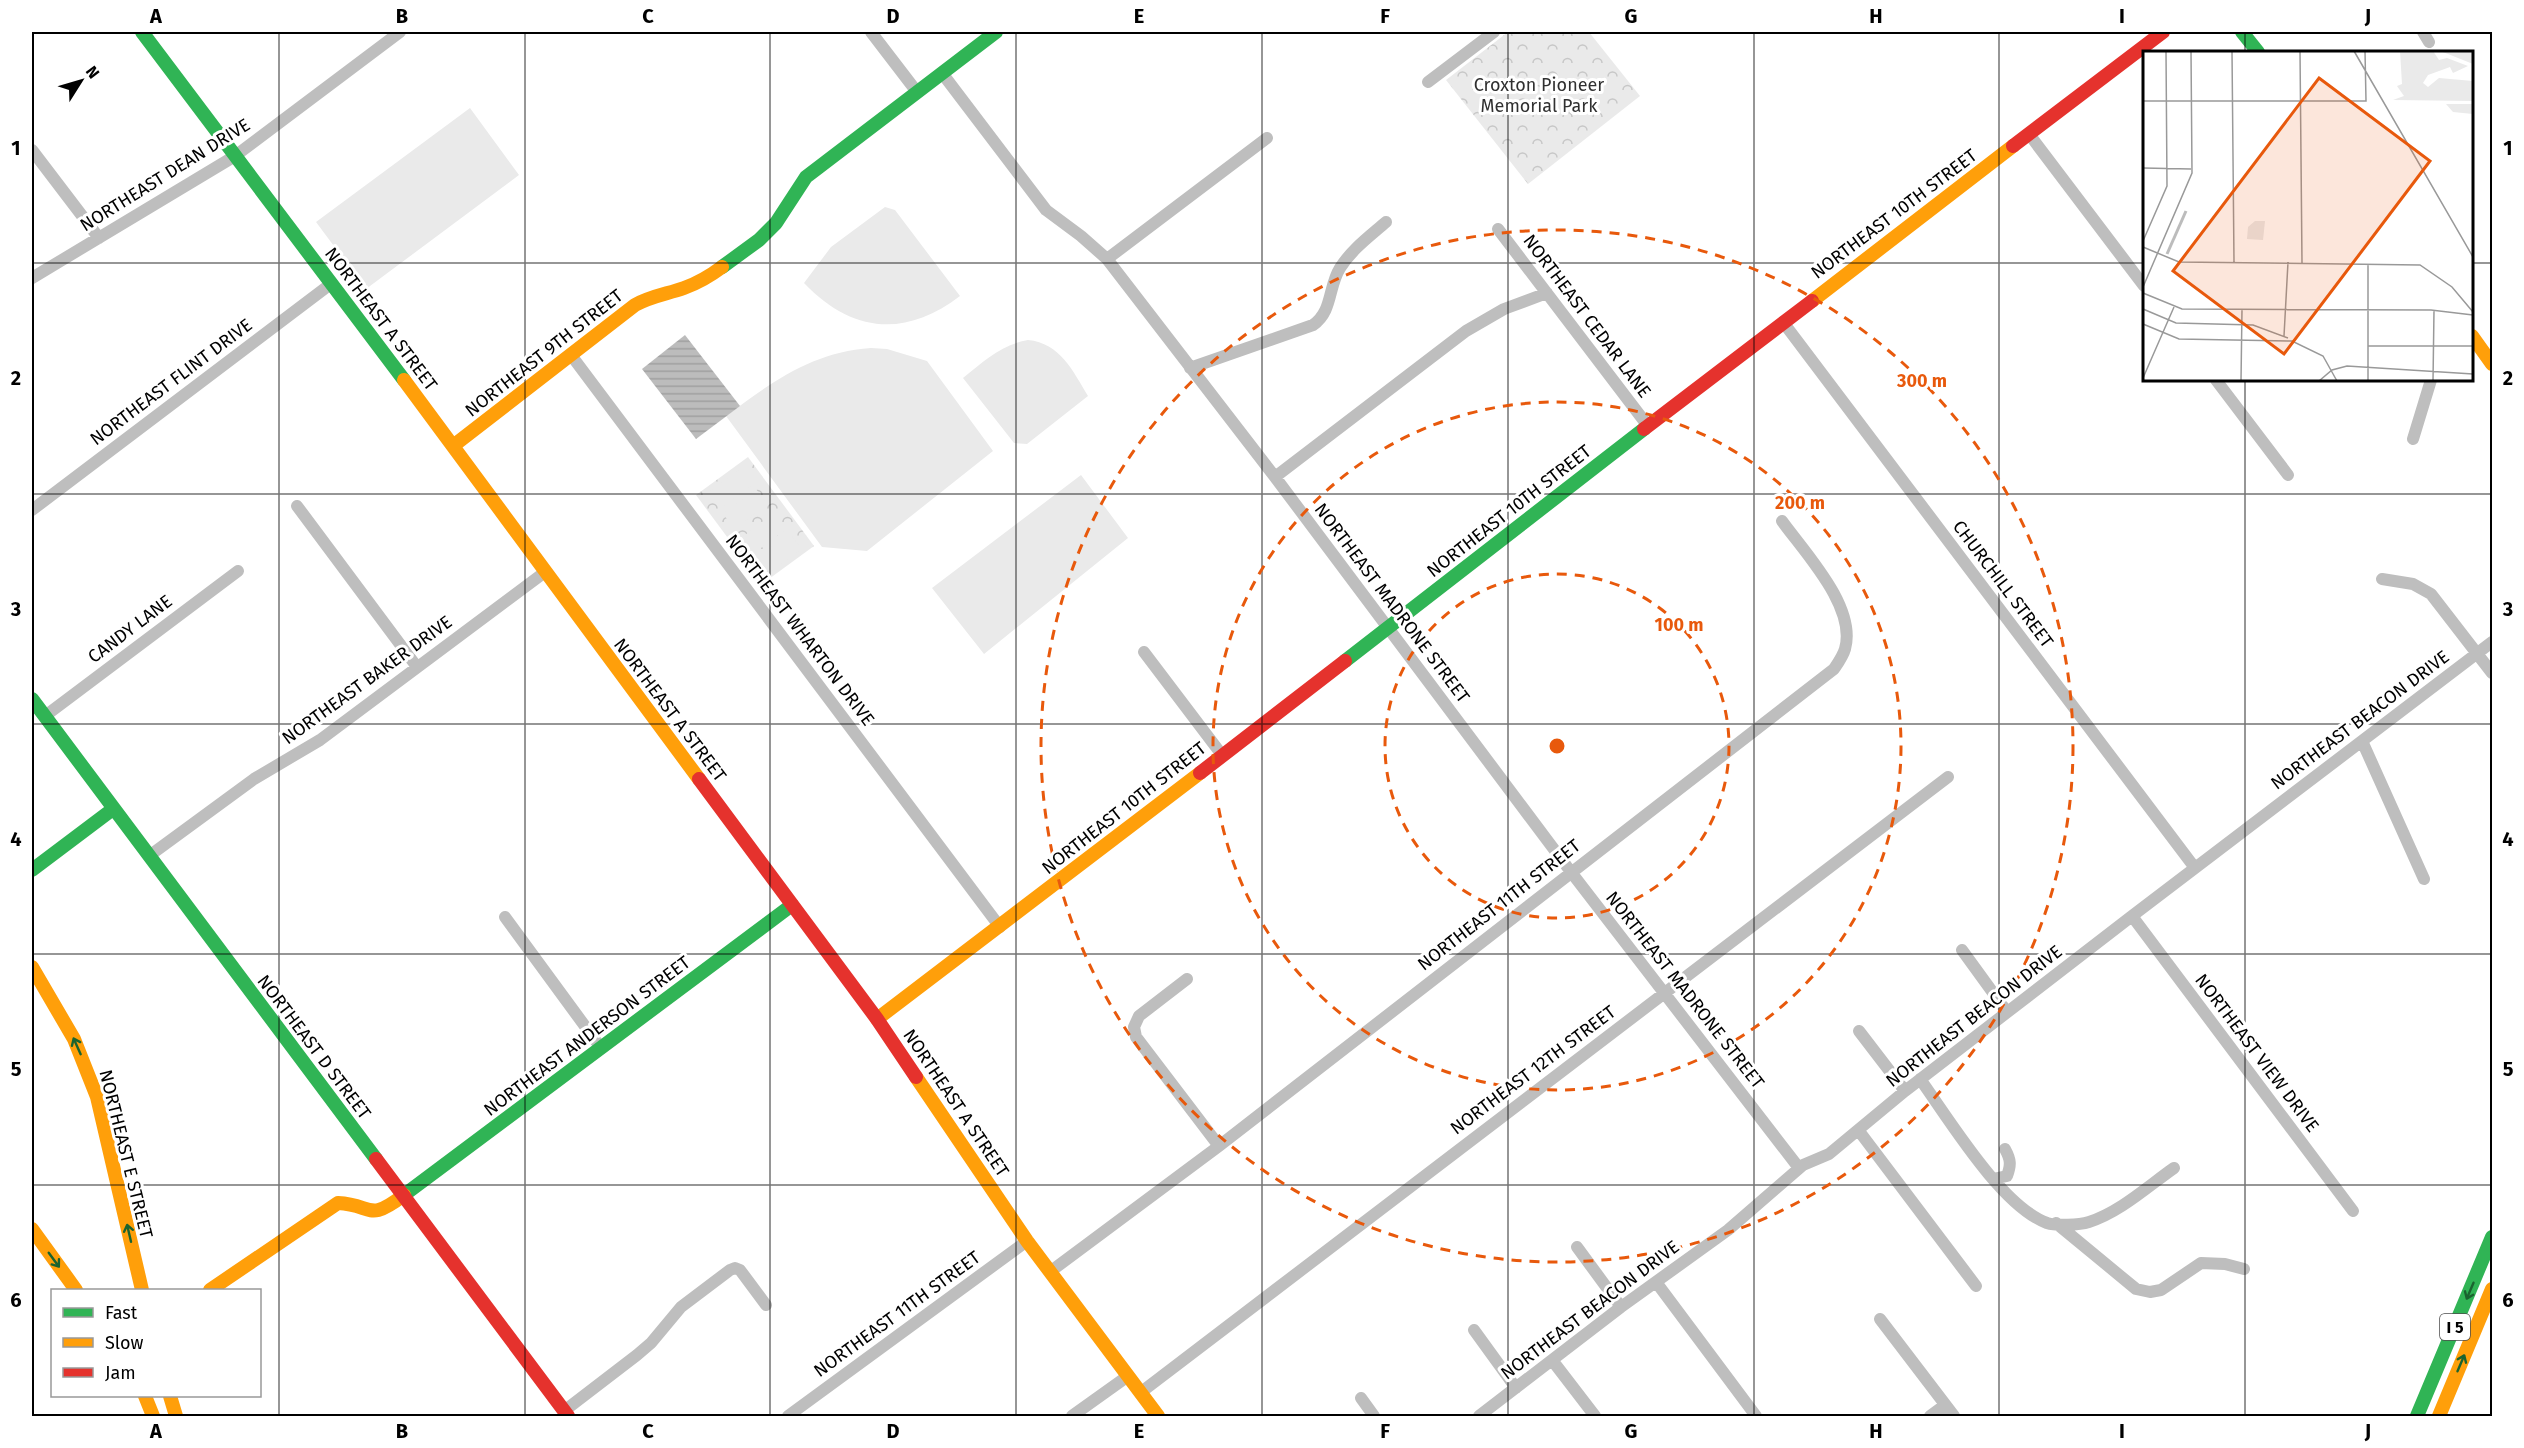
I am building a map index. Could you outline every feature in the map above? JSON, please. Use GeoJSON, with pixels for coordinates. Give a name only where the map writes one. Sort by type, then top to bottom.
{"type":"FeatureCollection","features":[{"type":"Feature","properties":{"kind":"main road","name":"NORTHEAST A STREET"},"geometry":{"type":"LineString","coordinates":[[142,32],[332,283],[877,1019],[1027,1241],[1158,1416]]}},
{"type":"Feature","properties":{"kind":"main road","name":"NORTHEAST 9TH STREET"},"geometry":{"type":"LineString","coordinates":[[453,446],[635,305],[647,298],[685,288],[703,280],[759,240],[776,222],[806,177],[996,32]]}},
{"type":"Feature","properties":{"kind":"main road","name":"NORTHEAST 10TH STREET"},"geometry":{"type":"LineString","coordinates":[[877,1019],[1000,927],[1647,426],[2163,32]]}},
{"type":"Feature","properties":{"kind":"main road"},"geometry":{"type":"LineString","coordinates":[[2242,32],[2257,51]]}},
{"type":"Feature","properties":{"kind":"main road"},"geometry":{"type":"LineString","coordinates":[[2473,337],[2493,364]]}},
{"type":"Feature","properties":{"kind":"main road","name":"NORTHEAST D STREET"},"geometry":{"type":"LineString","coordinates":[[32,699],[566,1414]]}},
{"type":"Feature","properties":{"kind":"main road"},"geometry":{"type":"LineString","coordinates":[[32,870],[113,809]]}},
{"type":"Feature","properties":{"kind":"main road","name":"NORTHEAST ANDERSON STREET"},"geometry":{"type":"LineString","coordinates":[[211,1289],[338,1203],[346,1202],[374,1213],[389,1207],[792,905]]}},
{"type":"Feature","properties":{"kind":"main road","name":"NORTHEAST E STREET"},"geometry":{"type":"LineString","coordinates":[[32,967],[74,1039],[97,1098],[142,1289]]}},
{"type":"Feature","properties":{"kind":"main road"},"geometry":{"type":"LineString","coordinates":[[32,1229],[75,1289]]}},
{"type":"Feature","properties":{"kind":"main road","name":"I 5"},"geometry":{"type":"LineString","coordinates":[[2416,1416],[2493,1237]]}},
{"type":"Feature","properties":{"kind":"main road","name":"I 5"},"geometry":{"type":"LineString","coordinates":[[2439,1416],[2493,1289]]}},
{"type":"Feature","properties":{"kind":"main road"},"geometry":{"type":"LineString","coordinates":[[146,1397],[153,1416]]}},
{"type":"Feature","properties":{"kind":"main road"},"geometry":{"type":"LineString","coordinates":[[171,1397],[176,1416]]}},
{"type":"Feature","properties":{"kind":"street","name":"NORTHEAST DEAN DRIVE"},"geometry":{"type":"LineString","coordinates":[[32,278],[235,156],[401,32]]}},
{"type":"Feature","properties":{"kind":"street"},"geometry":{"type":"LineString","coordinates":[[871,32],[917,92]]}},
{"type":"Feature","properties":{"kind":"street"},"geometry":{"type":"LineString","coordinates":[[1428,82],[1492,32]]}},
{"type":"Feature","properties":{"kind":"street","name":"NORTHEAST MADRONE STREET"},"geometry":{"type":"LineString","coordinates":[[942,73],[1046,210],[1107,259],[1275,477],[1663,993],[1799,1168]]}},
{"type":"Feature","properties":{"kind":"street"},"geometry":{"type":"LineString","coordinates":[[2029,134],[2143,283]]}},
{"type":"Feature","properties":{"kind":"street"},"geometry":{"type":"LineString","coordinates":[[1107,259],[1267,138]]}},
{"type":"Feature","properties":{"kind":"street"},"geometry":{"type":"LineString","coordinates":[[32,150],[99,238]]}},
{"type":"Feature","properties":{"kind":"street"},"geometry":{"type":"LineString","coordinates":[[1190,368],[1320,321],[1327,308],[1338,271],[1351,253],[1386,222]]}},
{"type":"Feature","properties":{"kind":"street","name":"NORTHEAST CEDAR LANE"},"geometry":{"type":"LineString","coordinates":[[1498,229],[1647,426]]}},
{"type":"Feature","properties":{"kind":"street","name":"NORTHEAST FLINT DRIVE"},"geometry":{"type":"LineString","coordinates":[[32,510],[332,283]]}},
{"type":"Feature","properties":{"kind":"street"},"geometry":{"type":"LineString","coordinates":[[1275,477],[1466,331],[1504,309],[1547,293]]}},
{"type":"Feature","properties":{"kind":"street","name":"CHURCHILL STREET"},"geometry":{"type":"LineString","coordinates":[[1783,322],[2194,868]]}},
{"type":"Feature","properties":{"kind":"street","name":"NORTHEAST WHARTON DRIVE"},"geometry":{"type":"LineString","coordinates":[[571,355],[1000,927]]}},
{"type":"Feature","properties":{"kind":"street"},"geometry":{"type":"LineString","coordinates":[[2217,381],[2288,475]]}},
{"type":"Feature","properties":{"kind":"street"},"geometry":{"type":"LineString","coordinates":[[2414,439],[2432,381]]}},
{"type":"Feature","properties":{"kind":"street"},"geometry":{"type":"LineString","coordinates":[[297,506],[417,667]]}},
{"type":"Feature","properties":{"kind":"street","name":"NORTHEAST 11TH STREET"},"geometry":{"type":"LineString","coordinates":[[1051,1272],[1823,680],[1846,648],[1847,634],[1839,602],[1782,522]]}},
{"type":"Feature","properties":{"kind":"street","name":"CANDY LANE"},"geometry":{"type":"LineString","coordinates":[[45,716],[238,571]]}},
{"type":"Feature","properties":{"kind":"street","name":"NORTHEAST BAKER DRIVE"},"geometry":{"type":"LineString","coordinates":[[149,856],[236,791],[320,740],[545,572]]}},
{"type":"Feature","properties":{"kind":"street"},"geometry":{"type":"LineString","coordinates":[[2382,579],[2413,584],[2431,594],[2493,673]]}},
{"type":"Feature","properties":{"kind":"street","name":"NORTHEAST BEACON DRIVE"},"geometry":{"type":"LineString","coordinates":[[1479,1416],[1621,1307],[1728,1230],[1799,1168],[1829,1154],[1920,1079],[2493,642]]}},
{"type":"Feature","properties":{"kind":"street"},"geometry":{"type":"LineString","coordinates":[[1144,652],[1222,755]]}},
{"type":"Feature","properties":{"kind":"street"},"geometry":{"type":"LineString","coordinates":[[2362,741],[2424,879]]}},
{"type":"Feature","properties":{"kind":"street","name":"NORTHEAST 12TH STREET"},"geometry":{"type":"LineString","coordinates":[[1140,1393],[1948,777]]}},
{"type":"Feature","properties":{"kind":"street","name":"NORTHEAST VIEW DRIVE"},"geometry":{"type":"LineString","coordinates":[[2132,916],[2353,1211]]}},
{"type":"Feature","properties":{"kind":"street"},"geometry":{"type":"LineString","coordinates":[[505,917],[601,1048]]}},
{"type":"Feature","properties":{"kind":"street"},"geometry":{"type":"LineString","coordinates":[[1962,950],[2007,1012]]}},
{"type":"Feature","properties":{"kind":"street"},"geometry":{"type":"LineString","coordinates":[[1187,979],[1139,1016],[1134,1027],[1136,1037],[1218,1146]]}},
{"type":"Feature","properties":{"kind":"street"},"geometry":{"type":"LineString","coordinates":[[1859,1031],[1905,1091]]}},
{"type":"Feature","properties":{"kind":"street"},"geometry":{"type":"LineString","coordinates":[[1920,1079],[1993,1179],[2025,1209],[2048,1223],[2086,1223],[2106,1215],[2174,1168]]}},
{"type":"Feature","properties":{"kind":"street"},"geometry":{"type":"LineString","coordinates":[[1859,1131],[1976,1286]]}},
{"type":"Feature","properties":{"kind":"street"},"geometry":{"type":"LineString","coordinates":[[1993,1179],[2007,1176],[2011,1160],[2005,1149]]}},
{"type":"Feature","properties":{"kind":"street"},"geometry":{"type":"LineString","coordinates":[[2056,1223],[2136,1289],[2150,1292],[2161,1290],[2201,1263],[2225,1264],[2244,1269]]}},
{"type":"Feature","properties":{"kind":"street","name":"NORTHEAST 11TH STREET"},"geometry":{"type":"LineString","coordinates":[[788,1416],[1027,1241]]}},
{"type":"Feature","properties":{"kind":"street"},"geometry":{"type":"LineString","coordinates":[[1577,1247],[1621,1307]]}},
{"type":"Feature","properties":{"kind":"street"},"geometry":{"type":"LineString","coordinates":[[566,1414],[651,1343],[681,1307],[730,1270],[735,1268],[740,1270],[766,1305]]}},
{"type":"Feature","properties":{"kind":"street"},"geometry":{"type":"LineString","coordinates":[[1656,1282],[1756,1416]]}},
{"type":"Feature","properties":{"kind":"street"},"geometry":{"type":"LineString","coordinates":[[1880,1319],[1954,1416]]}},
{"type":"Feature","properties":{"kind":"street"},"geometry":{"type":"LineString","coordinates":[[1474,1330],[1516,1388]]}},
{"type":"Feature","properties":{"kind":"street"},"geometry":{"type":"LineString","coordinates":[[1552,1360],[1595,1416]]}},
{"type":"Feature","properties":{"kind":"street"},"geometry":{"type":"LineString","coordinates":[[1072,1416],[1128,1376]]}},
{"type":"Feature","properties":{"kind":"street"},"geometry":{"type":"LineString","coordinates":[[1361,1398],[1374,1416]]}},
{"type":"Feature","properties":{"kind":"street"},"geometry":{"type":"LineString","coordinates":[[1930,1416],[1945,1405]]}},
{"type":"Feature","properties":{"kind":"green space","name":"Croxton Pioneer Memorial Park"},"geometry":{"type":"Polygon","coordinates":[[[1508,32],[1589,32],[1640,96],[1528,184],[1446,80],[1508,32]]]}},
{"type":"Feature","properties":{"kind":"green space"},"geometry":{"type":"Polygon","coordinates":[[[470,108],[519,175],[366,289],[316,222],[470,108]]]}},
{"type":"Feature","properties":{"kind":"green space"},"geometry":{"type":"Polygon","coordinates":[[[885,207],[895,210],[960,296],[939,310],[919,319],[899,324],[879,324],[860,320],[841,312],[822,300],[804,283],[831,247],[885,207]]]}},
{"type":"Feature","properties":{"kind":"green space"},"geometry":{"type":"Polygon","coordinates":[[[1028,340],[1049,346],[1057,352],[1071,368],[1088,396],[1027,444],[1014,443],[963,378],[1001,350],[1028,340]]]}},
{"type":"Feature","properties":{"kind":"green space"},"geometry":{"type":"Polygon","coordinates":[[[871,348],[887,349],[927,361],[993,451],[867,551],[822,547],[726,416],[777,381],[811,362],[850,351],[871,348]]]}},
{"type":"Feature","properties":{"kind":"green space"},"geometry":{"type":"Polygon","coordinates":[[[748,457],[814,546],[762,584],[696,495],[748,457]]]}},
{"type":"Feature","properties":{"kind":"green space"},"geometry":{"type":"Polygon","coordinates":[[[741,468],[753,484],[720,509],[708,493],[741,468]]]}},
{"type":"Feature","properties":{"kind":"green space"},"geometry":{"type":"Polygon","coordinates":[[[1081,475],[1128,538],[984,654],[932,588],[1081,475]]]}},
{"type":"Feature","properties":{"kind":"green space"},"geometry":{"type":"Polygon","coordinates":[[[756,489],[767,504],[735,529],[723,514],[756,489]]]}},
{"type":"Feature","properties":{"kind":"green space"},"geometry":{"type":"Polygon","coordinates":[[[774,513],[786,529],[753,554],[741,538],[774,513]]]}},
{"type":"Feature","properties":{"kind":"green space"},"geometry":{"type":"Polygon","coordinates":[[[790,533],[801,549],[768,574],[756,558],[790,533]]]}},
{"type":"Feature","properties":{"kind":"shaded area"},"geometry":{"type":"Polygon","coordinates":[[[685,335],[740,406],[696,439],[642,369],[685,335]]]}},
{"type":"Feature","properties":{"kind":"traffic: fast"},"geometry":{"type":"LineString","coordinates":[[142,32],[404,380]]}},
{"type":"Feature","properties":{"kind":"traffic: fast"},"geometry":{"type":"LineString","coordinates":[[722,267],[759,240],[776,223],[806,177],[996,32]]}},
{"type":"Feature","properties":{"kind":"traffic: fast"},"geometry":{"type":"LineString","coordinates":[[2242,32],[2257,51]]}},
{"type":"Feature","properties":{"kind":"traffic: fast"},"geometry":{"type":"LineString","coordinates":[[1345,661],[1644,429]]}},
{"type":"Feature","properties":{"kind":"traffic: fast"},"geometry":{"type":"LineString","coordinates":[[32,699],[376,1159]]}},
{"type":"Feature","properties":{"kind":"traffic: fast"},"geometry":{"type":"LineString","coordinates":[[32,870],[113,809]]}},
{"type":"Feature","properties":{"kind":"traffic: fast"},"geometry":{"type":"LineString","coordinates":[[404,1195],[792,905]]}},
{"type":"Feature","properties":{"kind":"traffic: fast"},"geometry":{"type":"LineString","coordinates":[[2417,1416],[2492,1237]]}},
{"type":"Feature","properties":{"kind":"traffic: slow"},"geometry":{"type":"LineString","coordinates":[[1812,301],[2013,146]]}},
{"type":"Feature","properties":{"kind":"traffic: slow"},"geometry":{"type":"LineString","coordinates":[[453,446],[635,305],[694,284],[722,267]]}},
{"type":"Feature","properties":{"kind":"traffic: slow"},"geometry":{"type":"LineString","coordinates":[[2473,337],[2492,364]]}},
{"type":"Feature","properties":{"kind":"traffic: slow"},"geometry":{"type":"LineString","coordinates":[[404,380],[699,779]]}},
{"type":"Feature","properties":{"kind":"traffic: slow"},"geometry":{"type":"LineString","coordinates":[[877,1019],[1200,773]]}},
{"type":"Feature","properties":{"kind":"traffic: slow"},"geometry":{"type":"LineString","coordinates":[[32,967],[74,1039],[97,1097],[142,1289]]}},
{"type":"Feature","properties":{"kind":"traffic: slow"},"geometry":{"type":"LineString","coordinates":[[916,1077],[1027,1241],[1158,1416]]}},
{"type":"Feature","properties":{"kind":"traffic: slow"},"geometry":{"type":"LineString","coordinates":[[211,1289],[338,1203],[376,1210],[404,1195]]}},
{"type":"Feature","properties":{"kind":"traffic: slow"},"geometry":{"type":"LineString","coordinates":[[32,1229],[75,1289]]}},
{"type":"Feature","properties":{"kind":"traffic: slow"},"geometry":{"type":"LineString","coordinates":[[2439,1416],[2492,1289]]}},
{"type":"Feature","properties":{"kind":"traffic: slow"},"geometry":{"type":"LineString","coordinates":[[145,1397],[153,1416]]}},
{"type":"Feature","properties":{"kind":"traffic: slow"},"geometry":{"type":"LineString","coordinates":[[170,1397],[176,1416]]}},
{"type":"Feature","properties":{"kind":"traffic: jam"},"geometry":{"type":"LineString","coordinates":[[2013,146],[2163,32]]}},
{"type":"Feature","properties":{"kind":"traffic: jam"},"geometry":{"type":"LineString","coordinates":[[1644,429],[1812,301]]}},
{"type":"Feature","properties":{"kind":"traffic: jam"},"geometry":{"type":"LineString","coordinates":[[1200,773],[1345,661]]}},
{"type":"Feature","properties":{"kind":"traffic: jam"},"geometry":{"type":"LineString","coordinates":[[699,779],[877,1019],[916,1077]]}},
{"type":"Feature","properties":{"kind":"traffic: jam"},"geometry":{"type":"LineString","coordinates":[[376,1159],[568,1416]]}}]}
